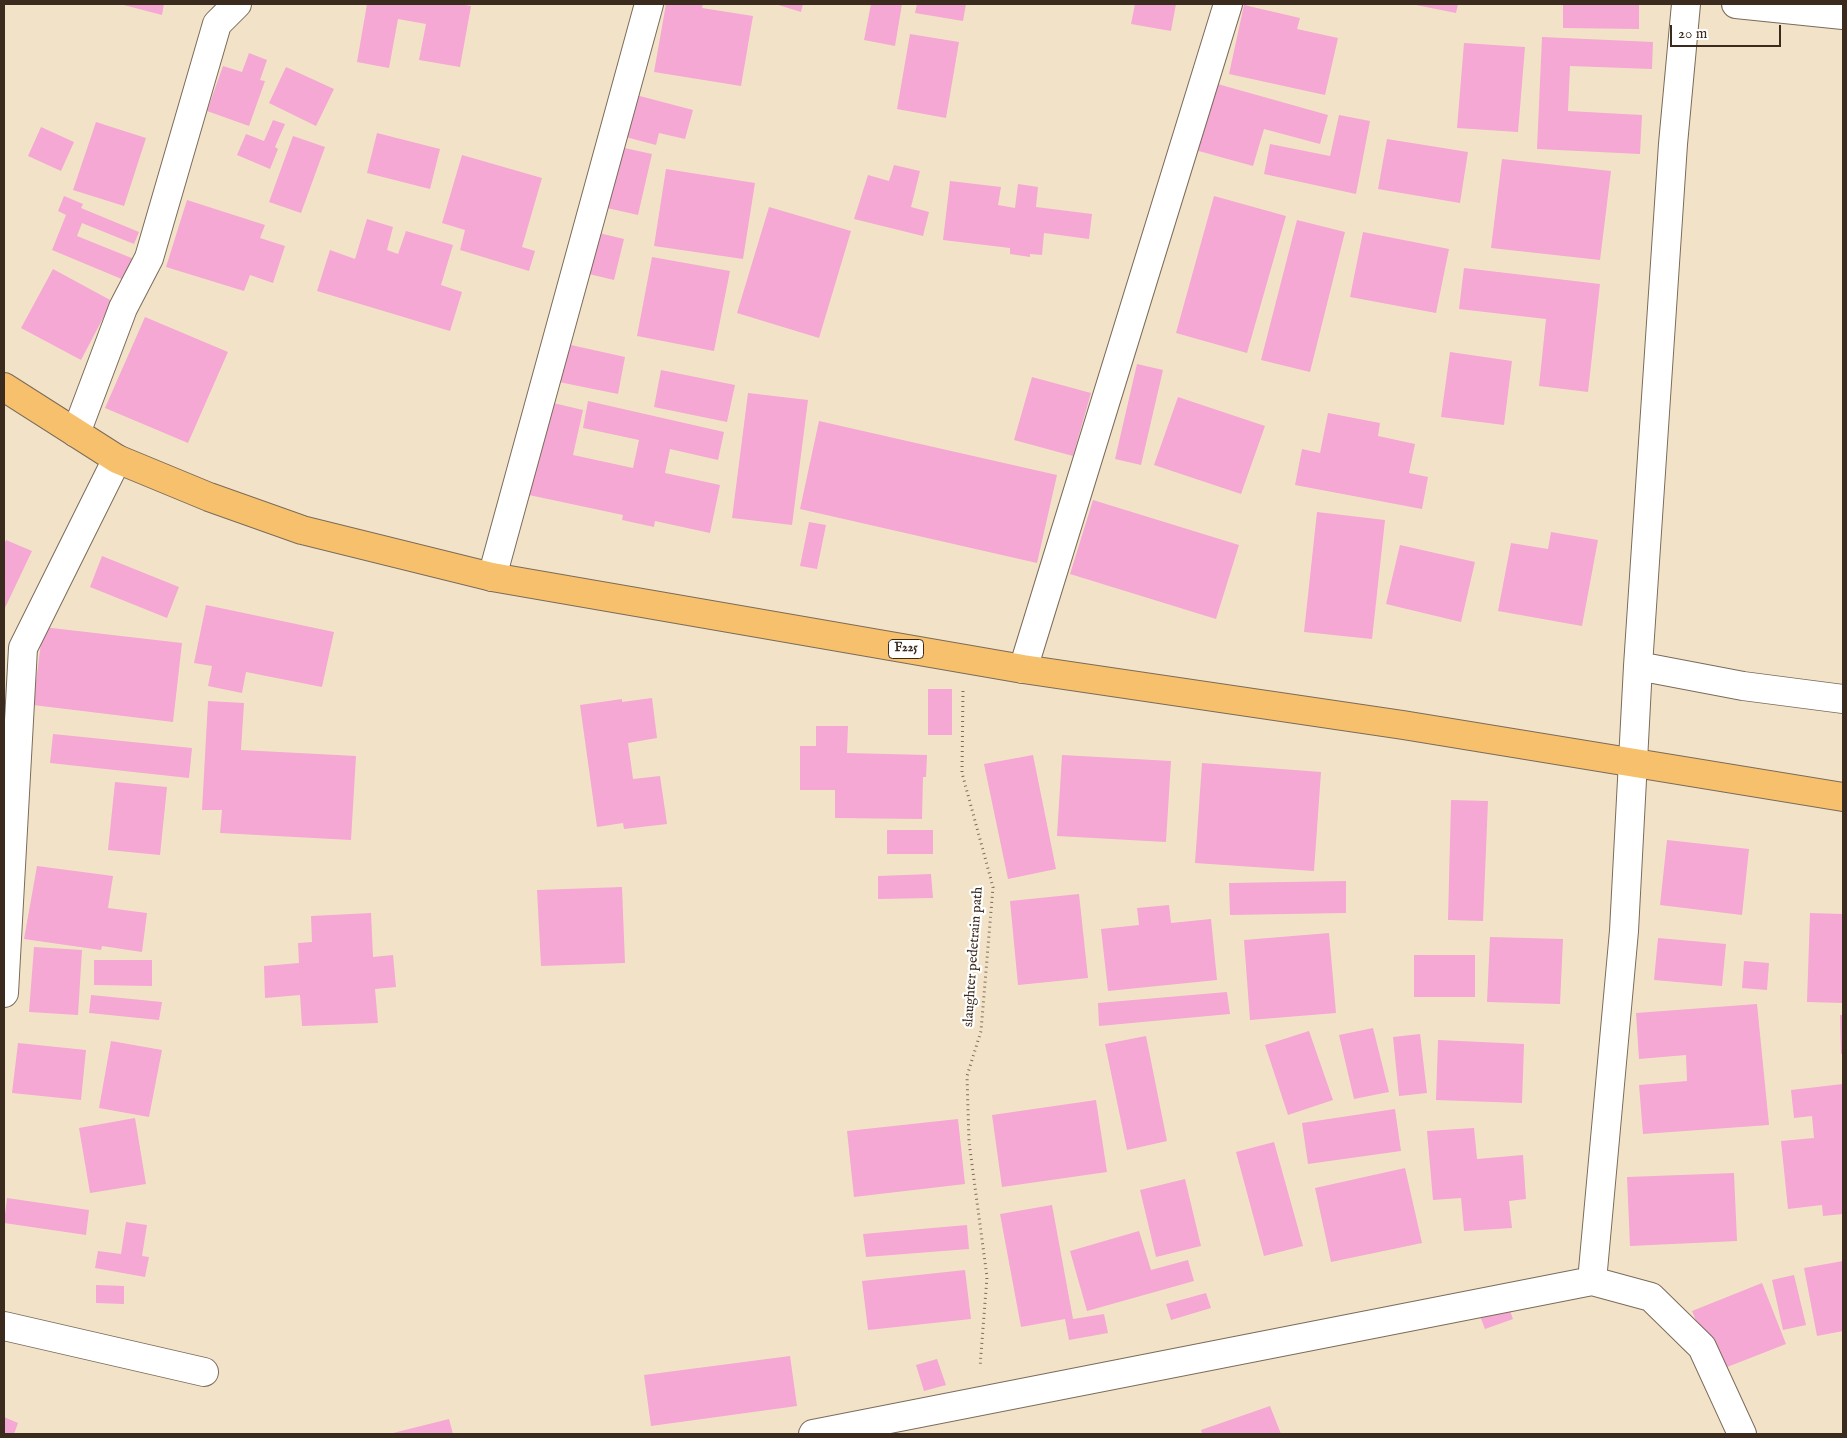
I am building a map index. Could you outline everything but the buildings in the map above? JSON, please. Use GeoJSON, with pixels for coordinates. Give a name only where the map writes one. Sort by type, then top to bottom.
{"type":"FeatureCollection","features":[{"type":"Feature","properties":{"kind":"main road","name":"F225"},"geometry":{"type":"LineString","coordinates":[[4,387],[117,459],[208,497],[302,530],[492,577],[1023,669],[1403,725],[1843,797]]}},
{"type":"Feature","properties":{"kind":"street"},"geometry":{"type":"LineString","coordinates":[[76,433],[123,308],[149,258],[217,24],[238,4]]}},
{"type":"Feature","properties":{"kind":"street"},"geometry":{"type":"LineString","coordinates":[[492,577],[649,4]]}},
{"type":"Feature","properties":{"kind":"street"},"geometry":{"type":"LineString","coordinates":[[1023,669],[1228,4]]}},
{"type":"Feature","properties":{"kind":"street"},"geometry":{"type":"LineString","coordinates":[[1592,1281],[1624,931],[1632,763],[1672,154],[1686,4]]}},
{"type":"Feature","properties":{"kind":"street"},"geometry":{"type":"LineString","coordinates":[[1736,4],[1843,15]]}},
{"type":"Feature","properties":{"kind":"street"},"geometry":{"type":"LineString","coordinates":[[4,993],[23,648],[117,459]]}},
{"type":"Feature","properties":{"kind":"street"},"geometry":{"type":"LineString","coordinates":[[1638,666],[1743,686],[1843,699]]}},
{"type":"Feature","properties":{"kind":"street"},"geometry":{"type":"LineString","coordinates":[[813,1434],[1592,1281],[1651,1297],[1702,1347],[1742,1434]]}},
{"type":"Feature","properties":{"kind":"street"},"geometry":{"type":"LineString","coordinates":[[4,1326],[204,1372]]}},
{"type":"Feature","properties":{"kind":"path","name":"slaughter pedetrain path"},"geometry":{"type":"LineString","coordinates":[[964,659],[962,773],[993,887],[981,1031],[967,1076],[969,1142],[987,1276],[978,1401]]}}]}
